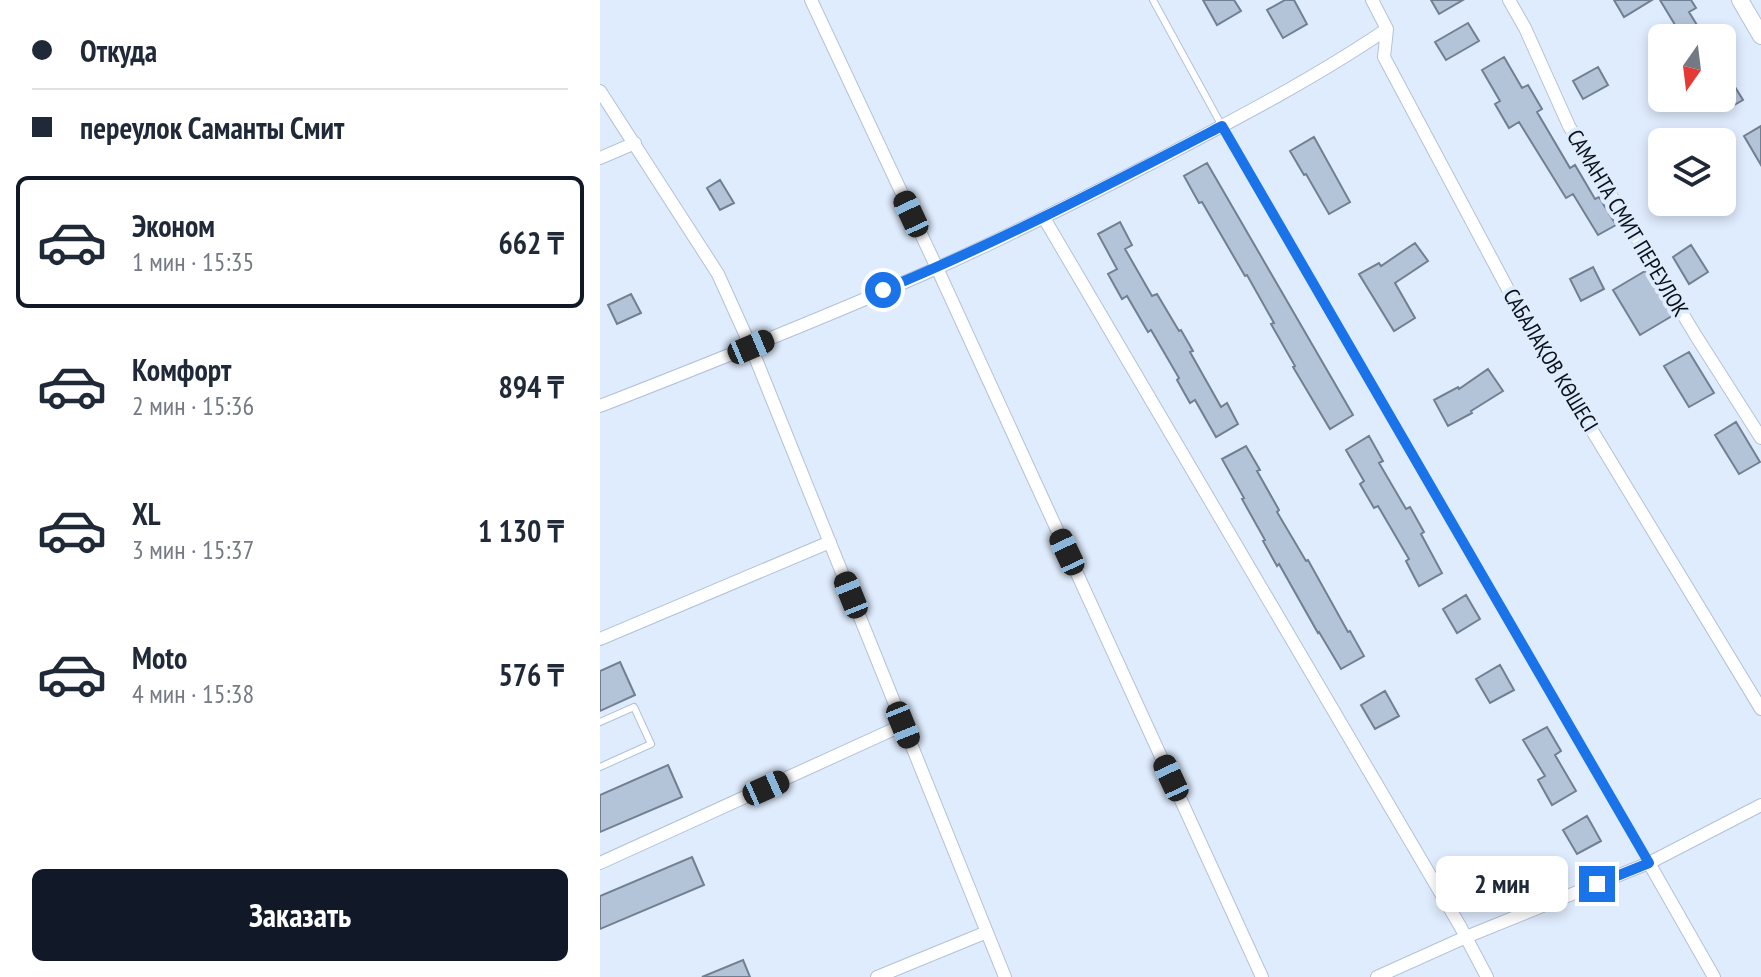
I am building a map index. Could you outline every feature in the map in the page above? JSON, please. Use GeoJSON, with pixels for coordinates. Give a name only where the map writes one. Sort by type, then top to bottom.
{"type":"FeatureCollection","features":[{"type":"Feature","properties":{"kind":"main road"},"geometry":{"type":"LineString","coordinates":[[1740,0],[1761,36]]}},
{"type":"Feature","properties":{"kind":"street"},"geometry":{"type":"LineString","coordinates":[[811,0],[1262,977]]}},
{"type":"Feature","properties":{"kind":"street","name":"САБАЛАҚОВ КӨШЕСІ"},"geometry":{"type":"LineString","coordinates":[[1372,0],[1387,29],[1384,57],[1519,310],[1761,709]]}},
{"type":"Feature","properties":{"kind":"street","name":"САМАНТА СМИТ ПЕРЕУЛОК"},"geometry":{"type":"LineString","coordinates":[[1509,0],[1525,28],[1569,126],[1761,438]]}},
{"type":"Feature","properties":{"kind":"street"},"geometry":{"type":"LineString","coordinates":[[600,406],[751,347],[937,268],[1044,218],[1222,126],[1358,49],[1387,29]]}},
{"type":"Feature","properties":{"kind":"street"},"geometry":{"type":"LineString","coordinates":[[600,91],[718,274],[751,347],[1005,977]]}},
{"type":"Feature","properties":{"kind":"street"},"geometry":{"type":"LineString","coordinates":[[600,158],[635,143]]}},
{"type":"Feature","properties":{"kind":"street"},"geometry":{"type":"LineString","coordinates":[[1044,218],[1487,977]]}},
{"type":"Feature","properties":{"kind":"street"},"geometry":{"type":"LineString","coordinates":[[600,639],[830,542]]}},
{"type":"Feature","properties":{"kind":"street"},"geometry":{"type":"LineString","coordinates":[[600,863],[903,725]]}},
{"type":"Feature","properties":{"kind":"street"},"geometry":{"type":"LineString","coordinates":[[1377,977],[1466,937],[1649,863],[1761,805]]}},
{"type":"Feature","properties":{"kind":"street"},"geometry":{"type":"LineString","coordinates":[[1649,863],[1714,977]]}},
{"type":"Feature","properties":{"kind":"street"},"geometry":{"type":"LineString","coordinates":[[877,977],[987,932]]}},
{"type":"Feature","properties":{"kind":"lane"},"geometry":{"type":"LineString","coordinates":[[1153,0],[1222,126],[1649,863]]}},
{"type":"Feature","properties":{"kind":"lane"},"geometry":{"type":"LineString","coordinates":[[600,722],[634,707],[651,744],[600,767]]}},
{"type":"Feature","properties":{"kind":"building"},"geometry":{"type":"Polygon","coordinates":[[[1203,0],[1234,0],[1241,11],[1217,25],[1203,0]]]}},
{"type":"Feature","properties":{"kind":"building"},"geometry":{"type":"Polygon","coordinates":[[[1285,0],[1294,0],[1307,24],[1283,38],[1267,10],[1285,0]]]}},
{"type":"Feature","properties":{"kind":"building"},"geometry":{"type":"Polygon","coordinates":[[[1431,0],[1463,0],[1439,14],[1431,0]]]}},
{"type":"Feature","properties":{"kind":"building"},"geometry":{"type":"Polygon","coordinates":[[[1614,0],[1652,0],[1624,17],[1614,0]]]}},
{"type":"Feature","properties":{"kind":"building"},"geometry":{"type":"Polygon","coordinates":[[[1660,0],[1691,0],[1696,8],[1689,12],[1696,24],[1675,24],[1660,0]]]}},
{"type":"Feature","properties":{"kind":"building"},"geometry":{"type":"Polygon","coordinates":[[[1468,23],[1479,41],[1446,60],[1435,42],[1468,23]]]}},
{"type":"Feature","properties":{"kind":"building"},"geometry":{"type":"Polygon","coordinates":[[[1504,57],[1522,88],[1528,85],[1542,109],[1537,112],[1570,168],[1575,165],[1595,199],[1599,197],[1616,225],[1598,235],[1573,194],[1566,198],[1519,122],[1509,128],[1495,104],[1500,101],[1482,70],[1504,57]]]}},
{"type":"Feature","properties":{"kind":"building"},"geometry":{"type":"Polygon","coordinates":[[[1598,67],[1608,85],[1583,99],[1573,81],[1598,67]]]}},
{"type":"Feature","properties":{"kind":"building"},"geometry":{"type":"Polygon","coordinates":[[[1736,89],[1743,100],[1736,104],[1736,89]]]}},
{"type":"Feature","properties":{"kind":"building"},"geometry":{"type":"Polygon","coordinates":[[[1761,126],[1761,165],[1744,136],[1761,126]]]}},
{"type":"Feature","properties":{"kind":"building"},"geometry":{"type":"Polygon","coordinates":[[[1314,137],[1350,202],[1329,214],[1290,151],[1314,137]]]}},
{"type":"Feature","properties":{"kind":"building"},"geometry":{"type":"Polygon","coordinates":[[[1207,163],[1353,415],[1330,429],[1293,367],[1271,324],[1274,323],[1247,275],[1184,176],[1207,163]]]}},
{"type":"Feature","properties":{"kind":"building"},"geometry":{"type":"Polygon","coordinates":[[[720,180],[734,203],[720,210],[707,188],[720,180]]]}},
{"type":"Feature","properties":{"kind":"building"},"geometry":{"type":"Polygon","coordinates":[[[1120,222],[1132,245],[1125,249],[1152,296],[1157,294],[1193,351],[1190,352],[1221,407],[1227,403],[1238,424],[1216,437],[1195,400],[1190,403],[1151,330],[1148,332],[1127,296],[1122,299],[1108,274],[1117,269],[1098,234],[1120,222]]]}},
{"type":"Feature","properties":{"kind":"building"},"geometry":{"type":"Polygon","coordinates":[[[1415,243],[1428,261],[1395,283],[1415,318],[1394,331],[1359,274],[1379,263],[1381,266],[1415,243]]]}},
{"type":"Feature","properties":{"kind":"building"},"geometry":{"type":"Polygon","coordinates":[[[1691,245],[1708,272],[1689,284],[1673,257],[1691,245]]]}},
{"type":"Feature","properties":{"kind":"building"},"geometry":{"type":"Polygon","coordinates":[[[1593,267],[1604,289],[1581,301],[1570,279],[1593,267]]]}},
{"type":"Feature","properties":{"kind":"building"},"geometry":{"type":"Polygon","coordinates":[[[1645,271],[1672,316],[1640,335],[1613,290],[1645,271]]]}},
{"type":"Feature","properties":{"kind":"building"},"geometry":{"type":"Polygon","coordinates":[[[631,294],[641,313],[617,324],[608,305],[631,294]]]}},
{"type":"Feature","properties":{"kind":"building"},"geometry":{"type":"Polygon","coordinates":[[[1689,352],[1714,393],[1689,407],[1664,366],[1689,352]]]}},
{"type":"Feature","properties":{"kind":"building"},"geometry":{"type":"Polygon","coordinates":[[[1488,369],[1503,391],[1448,426],[1434,400],[1459,389],[1488,369]]]}},
{"type":"Feature","properties":{"kind":"building"},"geometry":{"type":"Polygon","coordinates":[[[1736,422],[1760,462],[1739,474],[1715,435],[1736,422]]]}},
{"type":"Feature","properties":{"kind":"building"},"geometry":{"type":"Polygon","coordinates":[[[1369,436],[1383,461],[1379,463],[1406,509],[1410,507],[1442,573],[1419,586],[1406,561],[1409,559],[1378,506],[1374,508],[1360,484],[1364,481],[1346,450],[1369,436]]]}},
{"type":"Feature","properties":{"kind":"building"},"geometry":{"type":"Polygon","coordinates":[[[1246,446],[1279,510],[1277,512],[1364,656],[1341,669],[1279,564],[1277,566],[1222,459],[1246,446]]]}},
{"type":"Feature","properties":{"kind":"building"},"geometry":{"type":"Polygon","coordinates":[[[1466,595],[1480,619],[1457,633],[1443,609],[1466,595]]]}},
{"type":"Feature","properties":{"kind":"building"},"geometry":{"type":"Polygon","coordinates":[[[620,662],[635,695],[600,711],[600,671],[620,662]]]}},
{"type":"Feature","properties":{"kind":"building"},"geometry":{"type":"Polygon","coordinates":[[[1500,665],[1514,690],[1490,703],[1476,679],[1500,665]]]}},
{"type":"Feature","properties":{"kind":"building"},"geometry":{"type":"Polygon","coordinates":[[[1385,691],[1399,716],[1375,729],[1361,705],[1385,691]]]}},
{"type":"Feature","properties":{"kind":"building"},"geometry":{"type":"Polygon","coordinates":[[[1547,727],[1561,751],[1555,755],[1576,791],[1552,805],[1538,780],[1545,776],[1523,740],[1547,727]]]}},
{"type":"Feature","properties":{"kind":"building"},"geometry":{"type":"Polygon","coordinates":[[[668,765],[682,797],[600,832],[600,795],[668,765]]]}},
{"type":"Feature","properties":{"kind":"building"},"geometry":{"type":"Polygon","coordinates":[[[1587,816],[1601,841],[1577,854],[1563,830],[1587,816]]]}},
{"type":"Feature","properties":{"kind":"building"},"geometry":{"type":"Polygon","coordinates":[[[692,857],[704,885],[600,929],[600,896],[692,857]]]}},
{"type":"Feature","properties":{"kind":"building"},"geometry":{"type":"Polygon","coordinates":[[[743,960],[750,977],[702,977],[743,960]]]}},
{"type":"Feature","properties":{"kind":"route"},"geometry":{"type":"LineString","coordinates":[[883,290],[1044,218],[1222,126],[1649,863],[1597,884]]}}]}
